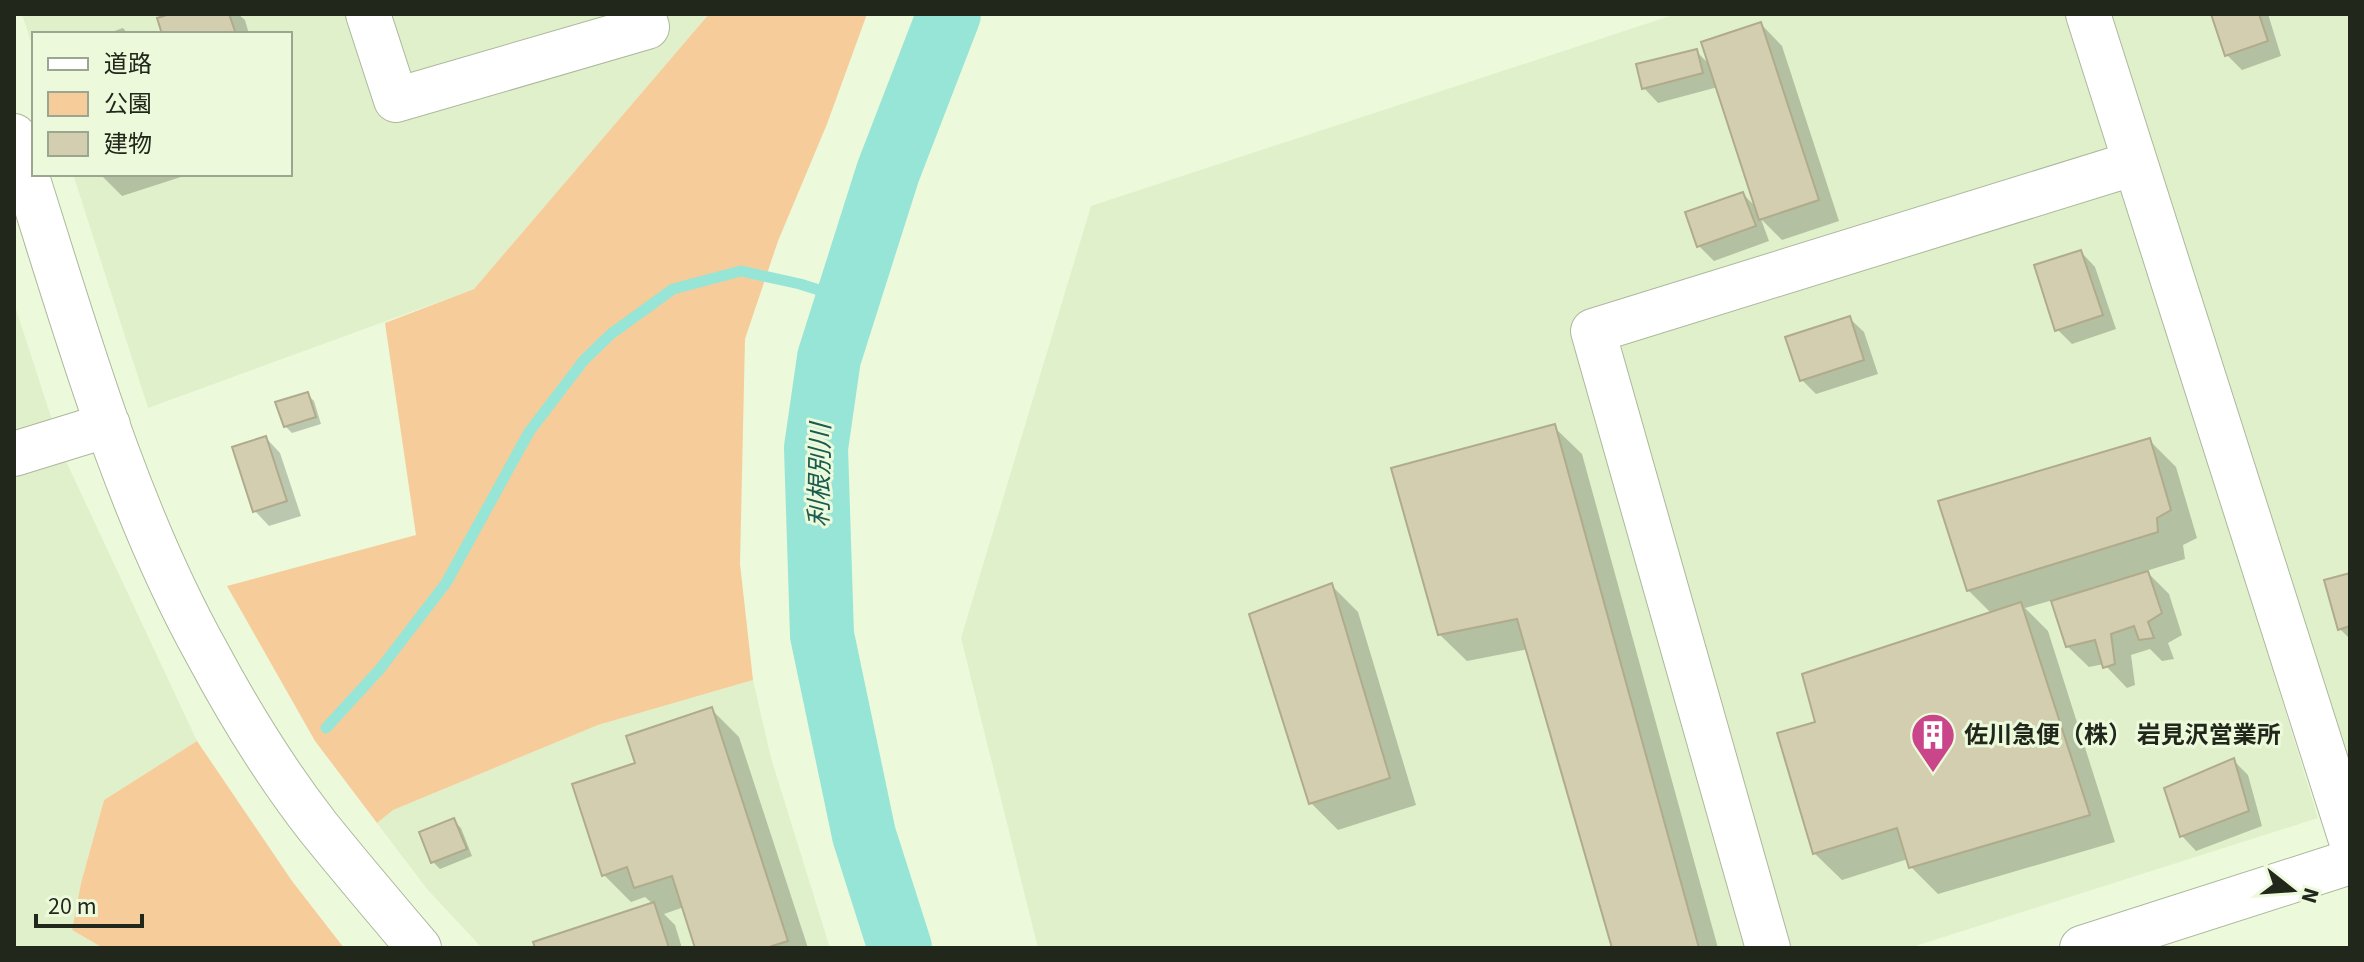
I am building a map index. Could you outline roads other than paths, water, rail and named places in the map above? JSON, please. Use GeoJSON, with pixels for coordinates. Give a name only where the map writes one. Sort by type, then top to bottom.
{"type":"FeatureCollection","features":[{"type":"Feature","properties":{"kind":"street"},"geometry":{"type":"LineString","coordinates":[[368,14],[396,100],[647,27],[643,14]]}},
{"type":"Feature","properties":{"kind":"street"},"geometry":{"type":"LineString","coordinates":[[2088,14],[2350,837]]}},
{"type":"Feature","properties":{"kind":"street"},"geometry":{"type":"LineString","coordinates":[[14,136],[108,425],[166,571],[206,652],[251,729],[316,825],[419,948]]}},
{"type":"Feature","properties":{"kind":"street"},"geometry":{"type":"LineString","coordinates":[[1768,948],[1593,331],[2135,163]]}},
{"type":"Feature","properties":{"kind":"street"},"geometry":{"type":"LineString","coordinates":[[14,454],[108,425]]}},
{"type":"Feature","properties":{"kind":"street"},"geometry":{"type":"LineString","coordinates":[[2082,948],[2350,862]]}},
{"type":"Feature","properties":{"kind":"waterway","name":"利根別川"},"geometry":{"type":"LineString","coordinates":[[900,948],[864,835],[822,635],[816,448],[829,358],[888,172],[949,14]]}},
{"type":"Feature","properties":{"kind":"waterway"},"geometry":{"type":"LineString","coordinates":[[326,728],[380,669],[446,583],[529,432],[584,360],[611,334],[673,289],[741,271],[800,284],[847,299]]}},
{"type":"Feature","properties":{"kind":"place","name":"佐川急便（株） 岩見沢営業所"},"geometry":{"type":"Point","coordinates":[1933,774]}}]}
